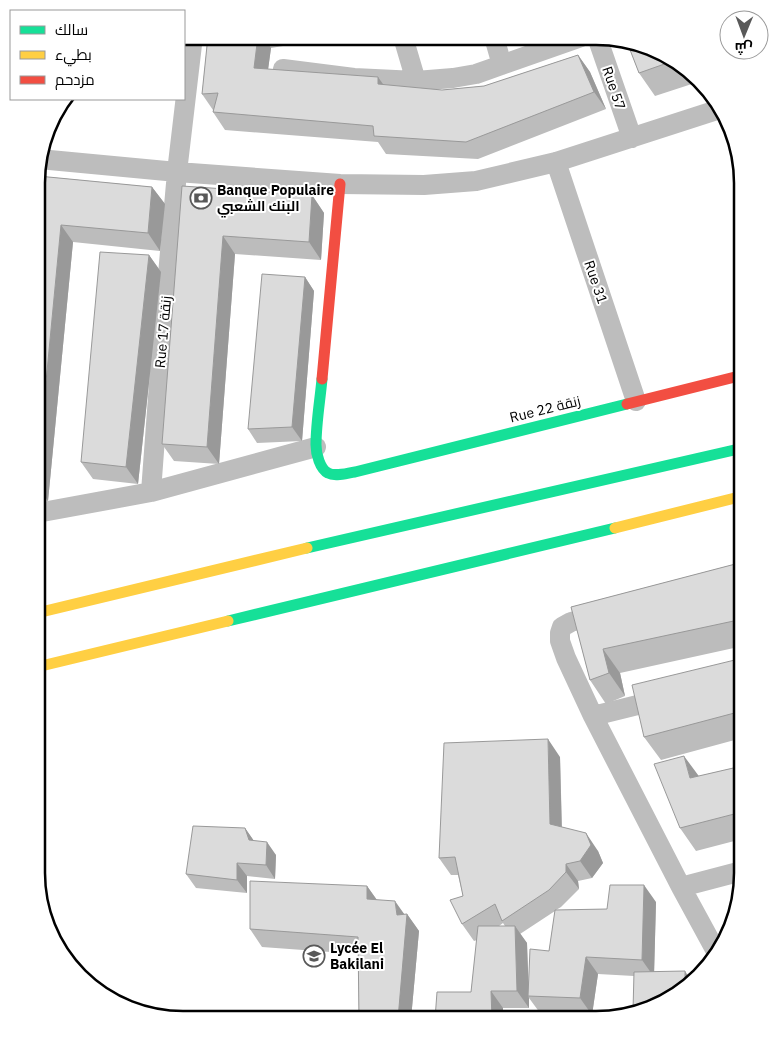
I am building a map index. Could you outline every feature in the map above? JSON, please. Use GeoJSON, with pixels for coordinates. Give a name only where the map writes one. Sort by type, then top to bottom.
{"type":"FeatureCollection","features":[{"type":"Feature","properties":{"kind":"main road"},"geometry":{"type":"LineString","coordinates":[[316,447],[340,184]]}},
{"type":"Feature","properties":{"kind":"main road","name":"Rue 22 زنقة"},"geometry":{"type":"LineString","coordinates":[[316,447],[320,466],[328,474],[335,475],[355,472],[734,378]]}},
{"type":"Feature","properties":{"kind":"main road"},"geometry":{"type":"LineString","coordinates":[[45,611],[229,566],[734,450]]}},
{"type":"Feature","properties":{"kind":"main road"},"geometry":{"type":"LineString","coordinates":[[45,665],[734,498]]}},
{"type":"Feature","properties":{"kind":"street","name":"Rue 17 زنقة"},"geometry":{"type":"LineString","coordinates":[[151,492],[176,172],[193,45]]}},
{"type":"Feature","properties":{"kind":"street"},"geometry":{"type":"LineString","coordinates":[[405,45],[416,81]]}},
{"type":"Feature","properties":{"kind":"street"},"geometry":{"type":"LineString","coordinates":[[496,45],[502,65]]}},
{"type":"Feature","properties":{"kind":"street"},"geometry":{"type":"LineString","coordinates":[[283,69],[354,78],[416,81],[453,78],[476,74],[561,45]]}},
{"type":"Feature","properties":{"kind":"street","name":"Rue 57"},"geometry":{"type":"LineString","coordinates":[[600,45],[632,138]]}},
{"type":"Feature","properties":{"kind":"street"},"geometry":{"type":"LineString","coordinates":[[47,160],[176,172],[340,184],[424,185],[476,181],[556,162],[714,111]]}},
{"type":"Feature","properties":{"kind":"street","name":"Rue 31"},"geometry":{"type":"LineString","coordinates":[[556,162],[636,401]]}},
{"type":"Feature","properties":{"kind":"street"},"geometry":{"type":"LineString","coordinates":[[45,512],[151,492],[316,447]]}},
{"type":"Feature","properties":{"kind":"street"},"geometry":{"type":"LineString","coordinates":[[614,610],[588,616],[562,627],[560,641],[593,716],[680,887],[713,946]]}},
{"type":"Feature","properties":{"kind":"street"},"geometry":{"type":"LineString","coordinates":[[593,716],[677,695]]}},
{"type":"Feature","properties":{"kind":"street"},"geometry":{"type":"LineString","coordinates":[[680,887],[734,873]]}},
{"type":"Feature","properties":{"kind":"building"},"geometry":{"type":"Polygon","coordinates":[[[207,45],[257,45],[254,68],[378,77],[378,84],[442,90],[484,86],[578,55],[594,92],[466,142],[374,136],[373,126],[213,112],[218,93],[202,94],[207,45]]]}},
{"type":"Feature","properties":{"kind":"building"},"geometry":{"type":"Polygon","coordinates":[[[630,50],[649,55],[666,64],[639,73],[630,50]]]}},
{"type":"Feature","properties":{"kind":"building"},"geometry":{"type":"Polygon","coordinates":[[[45,177],[152,187],[148,233],[61,225],[45,392],[45,177]]]}},
{"type":"Feature","properties":{"kind":"building"},"geometry":{"type":"Polygon","coordinates":[[[182,186],[312,195],[309,242],[223,236],[207,447],[162,444],[182,186]]]}},
{"type":"Feature","properties":{"kind":"building"},"geometry":{"type":"Polygon","coordinates":[[[100,252],[149,255],[126,467],[81,462],[100,252]]]}},
{"type":"Feature","properties":{"kind":"building"},"geometry":{"type":"Polygon","coordinates":[[[262,274],[305,277],[292,427],[248,429],[262,274]]]}},
{"type":"Feature","properties":{"kind":"building"},"geometry":{"type":"Polygon","coordinates":[[[734,564],[734,621],[603,649],[609,673],[590,680],[571,607],[734,564]]]}},
{"type":"Feature","properties":{"kind":"building"},"geometry":{"type":"Polygon","coordinates":[[[734,660],[734,713],[644,737],[632,685],[734,660]]]}},
{"type":"Feature","properties":{"kind":"building"},"geometry":{"type":"Polygon","coordinates":[[[548,739],[550,824],[586,833],[591,845],[580,861],[566,864],[566,872],[549,890],[502,921],[495,904],[462,924],[450,900],[463,896],[455,857],[439,858],[444,743],[548,739]]]}},
{"type":"Feature","properties":{"kind":"building"},"geometry":{"type":"Polygon","coordinates":[[[684,756],[690,778],[734,768],[734,814],[680,828],[654,764],[684,756]]]}},
{"type":"Feature","properties":{"kind":"building"},"geometry":{"type":"Polygon","coordinates":[[[193,826],[245,828],[249,840],[267,842],[266,865],[237,863],[237,880],[186,874],[193,826]]]}},
{"type":"Feature","properties":{"kind":"building"},"geometry":{"type":"Polygon","coordinates":[[[250,881],[367,886],[367,899],[395,901],[397,915],[407,914],[399,1011],[359,1011],[358,937],[250,929],[250,881]]]}},
{"type":"Feature","properties":{"kind":"building"},"geometry":{"type":"Polygon","coordinates":[[[610,885],[644,885],[642,960],[586,957],[580,998],[528,996],[530,949],[549,951],[555,910],[607,909],[610,885]]]}},
{"type":"Feature","properties":{"kind":"building"},"geometry":{"type":"Polygon","coordinates":[[[478,926],[515,926],[517,991],[491,991],[492,1011],[436,1011],[437,992],[471,992],[478,926]]]}},
{"type":"Feature","properties":{"kind":"building"},"geometry":{"type":"Polygon","coordinates":[[[685,971],[685,979],[657,997],[633,1006],[634,972],[685,971]]]}},
{"type":"Feature","properties":{"kind":"traffic: fast"},"geometry":{"type":"LineString","coordinates":[[322,379],[316,449],[319,461],[325,471],[334,475],[355,472],[627,404]]}},
{"type":"Feature","properties":{"kind":"traffic: fast"},"geometry":{"type":"LineString","coordinates":[[307,548],[734,450]]}},
{"type":"Feature","properties":{"kind":"traffic: fast"},"geometry":{"type":"LineString","coordinates":[[228,621],[615,528]]}},
{"type":"Feature","properties":{"kind":"traffic: slow"},"geometry":{"type":"LineString","coordinates":[[615,528],[734,498]]}},
{"type":"Feature","properties":{"kind":"traffic: slow"},"geometry":{"type":"LineString","coordinates":[[45,611],[307,548]]}},
{"type":"Feature","properties":{"kind":"traffic: slow"},"geometry":{"type":"LineString","coordinates":[[45,665],[228,621]]}},
{"type":"Feature","properties":{"kind":"traffic: jam"},"geometry":{"type":"LineString","coordinates":[[322,379],[340,184]]}},
{"type":"Feature","properties":{"kind":"traffic: jam"},"geometry":{"type":"LineString","coordinates":[[627,404],[734,377]]}},
{"type":"Feature","properties":{"kind":"place","name":"Banque Populaire البنك الشعبي"},"geometry":{"type":"Point","coordinates":[201,198]}},
{"type":"Feature","properties":{"kind":"place","name":"Lycée El Bakilani"},"geometry":{"type":"Point","coordinates":[314,956]}}]}
